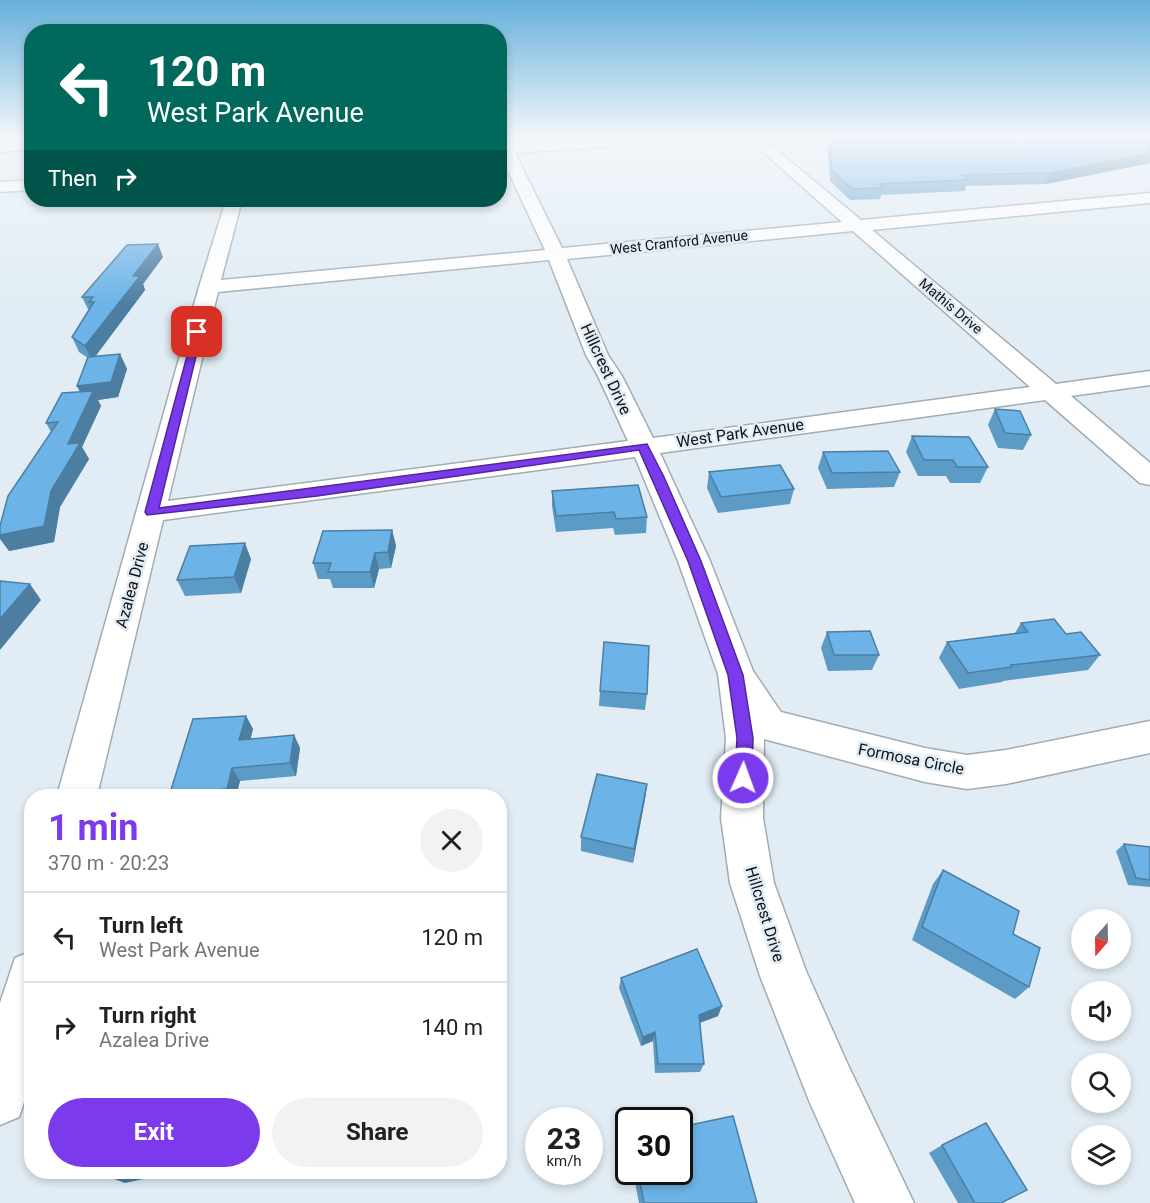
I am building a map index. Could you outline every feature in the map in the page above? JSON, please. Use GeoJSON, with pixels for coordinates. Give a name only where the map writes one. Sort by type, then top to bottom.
{"type":"FeatureCollection","features":[{"type":"Feature","properties":{"kind":"street","name":"Hillcrest Drive"},"geometry":{"type":"LineString","coordinates":[[524,192],[556,254],[597,355],[610,376],[658,477],[694,561],[736,675],[745,738],[742,818],[752,884],[784,976],[829,1084],[885,1203]]}},
{"type":"Feature","properties":{"kind":"street","name":"Mathis Drive"},"geometry":{"type":"LineString","coordinates":[[817,192],[985,333],[1050,393],[1150,477]]}},
{"type":"Feature","properties":{"kind":"street","name":"West Cranford Avenue"},"geometry":{"type":"LineString","coordinates":[[209,287],[1150,198]]}},
{"type":"Feature","properties":{"kind":"street","name":"Azalea Drive"},"geometry":{"type":"LineString","coordinates":[[79,789],[209,287],[232,207]]}},
{"type":"Feature","properties":{"kind":"street","name":"West Park Avenue"},"geometry":{"type":"LineString","coordinates":[[152,512],[317,492],[1150,378]]}},
{"type":"Feature","properties":{"kind":"street","name":"Formosa Circle"},"geometry":{"type":"LineString","coordinates":[[736,675],[769,725],[925,765],[967,772],[1006,767],[1150,737]]}},
{"type":"Feature","properties":{"kind":"street"},"geometry":{"type":"LineString","coordinates":[[0,1098],[24,1006]]}},
{"type":"Feature","properties":{"kind":"building"},"geometry":{"type":"Polygon","coordinates":[[[158,244],[133,276],[140,276],[85,346],[72,337],[94,302],[89,302],[93,297],[82,297],[127,245],[158,244]]]}},
{"type":"Feature","properties":{"kind":"building"},"geometry":{"type":"Polygon","coordinates":[[[120,354],[111,382],[77,386],[88,357],[120,354]]]}},
{"type":"Feature","properties":{"kind":"building"},"geometry":{"type":"Polygon","coordinates":[[[93,391],[68,444],[80,443],[51,491],[44,526],[0,535],[0,526],[8,496],[58,422],[46,423],[62,393],[93,391]]]}},
{"type":"Feature","properties":{"kind":"building"},"geometry":{"type":"Polygon","coordinates":[[[995,409],[1020,411],[1031,435],[1005,433],[995,409]]]}},
{"type":"Feature","properties":{"kind":"building"},"geometry":{"type":"Polygon","coordinates":[[[912,436],[969,437],[988,467],[957,467],[953,460],[924,460],[912,436]]]}},
{"type":"Feature","properties":{"kind":"building"},"geometry":{"type":"Polygon","coordinates":[[[888,451],[900,472],[832,473],[823,452],[888,451]]]}},
{"type":"Feature","properties":{"kind":"building"},"geometry":{"type":"Polygon","coordinates":[[[780,465],[794,489],[721,497],[709,472],[780,465]]]}},
{"type":"Feature","properties":{"kind":"building"},"geometry":{"type":"Polygon","coordinates":[[[638,485],[647,517],[616,519],[614,512],[556,516],[552,491],[638,485]]]}},
{"type":"Feature","properties":{"kind":"building"},"geometry":{"type":"Polygon","coordinates":[[[392,530],[388,552],[375,553],[370,572],[328,572],[331,563],[313,563],[323,531],[392,530]]]}},
{"type":"Feature","properties":{"kind":"building"},"geometry":{"type":"Polygon","coordinates":[[[245,543],[234,577],[177,580],[190,546],[245,543]]]}},
{"type":"Feature","properties":{"kind":"building"},"geometry":{"type":"Polygon","coordinates":[[[0,581],[30,584],[0,619],[0,581]]]}},
{"type":"Feature","properties":{"kind":"building"},"geometry":{"type":"Polygon","coordinates":[[[1054,619],[1066,634],[1081,632],[1100,655],[1011,665],[1012,667],[968,673],[947,642],[1028,632],[1021,623],[1054,619]]]}},
{"type":"Feature","properties":{"kind":"building"},"geometry":{"type":"Polygon","coordinates":[[[870,631],[879,655],[834,655],[827,632],[870,631]]]}},
{"type":"Feature","properties":{"kind":"building"},"geometry":{"type":"Polygon","coordinates":[[[604,642],[649,646],[647,694],[600,691],[604,642]]]}},
{"type":"Feature","properties":{"kind":"building"},"geometry":{"type":"Polygon","coordinates":[[[246,716],[239,740],[294,735],[290,763],[232,768],[227,789],[171,789],[193,719],[246,716]]]}},
{"type":"Feature","properties":{"kind":"building"},"geometry":{"type":"Polygon","coordinates":[[[597,774],[647,784],[634,849],[581,837],[597,774]]]}},
{"type":"Feature","properties":{"kind":"building"},"geometry":{"type":"Polygon","coordinates":[[[1124,844],[1150,847],[1150,880],[1136,878],[1124,844]]]}},
{"type":"Feature","properties":{"kind":"building"},"geometry":{"type":"Polygon","coordinates":[[[943,870],[1019,911],[1013,934],[1040,948],[1029,987],[922,927],[943,870]]]}},
{"type":"Feature","properties":{"kind":"building"},"geometry":{"type":"Polygon","coordinates":[[[697,949],[722,1006],[699,1015],[704,1064],[658,1064],[655,1032],[643,1037],[621,978],[697,949]]]}},
{"type":"Feature","properties":{"kind":"building"},"geometry":{"type":"Polygon","coordinates":[[[733,1116],[757,1203],[644,1203],[641,1185],[693,1185],[693,1124],[733,1116]]]}},
{"type":"Feature","properties":{"kind":"building"},"geometry":{"type":"Polygon","coordinates":[[[986,1123],[1027,1190],[1001,1203],[975,1203],[942,1145],[986,1123]]]}},
{"type":"Feature","properties":{"kind":"route"},"geometry":{"type":"LineString","coordinates":[[197,332],[152,512],[317,492],[643,446],[694,561],[736,675],[745,738],[743,778]]}}]}
